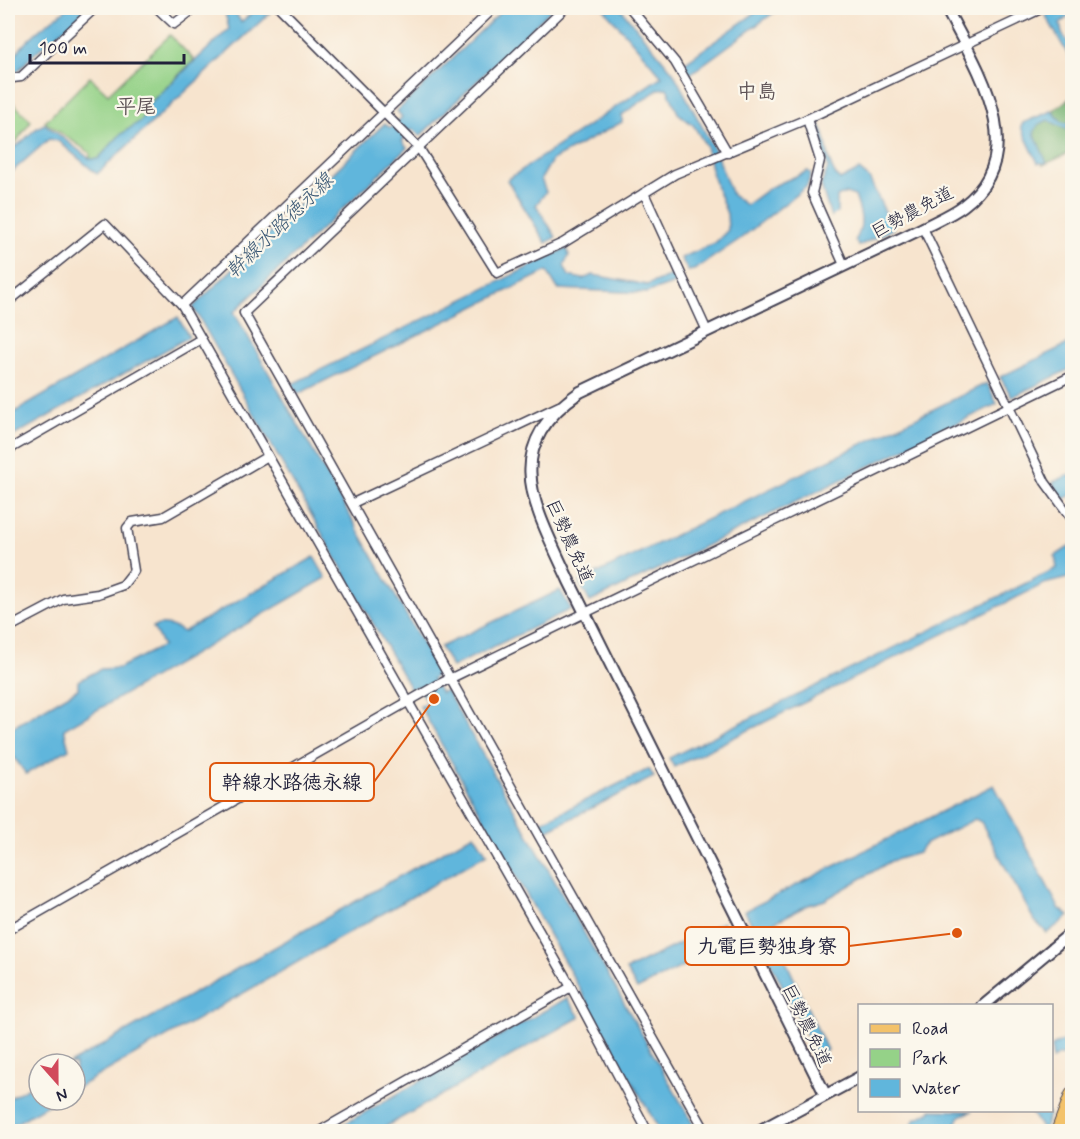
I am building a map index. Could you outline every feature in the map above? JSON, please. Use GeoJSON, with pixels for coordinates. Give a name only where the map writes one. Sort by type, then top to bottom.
{"type":"FeatureCollection","features":[{"type":"Feature","properties":{"kind":"main road"},"geometry":{"type":"LineString","coordinates":[[1058,1131],[1072,1095]]}},
{"type":"Feature","properties":{"kind":"street"},"geometry":{"type":"LineString","coordinates":[[10,76],[21,77],[65,39],[95,8]]}},
{"type":"Feature","properties":{"kind":"street"},"geometry":{"type":"LineString","coordinates":[[157,8],[174,24],[195,8]]}},
{"type":"Feature","properties":{"kind":"street"},"geometry":{"type":"LineString","coordinates":[[280,8],[416,145],[497,273],[563,243],[675,174],[807,119],[966,46],[1041,8]]}},
{"type":"Feature","properties":{"kind":"street"},"geometry":{"type":"LineString","coordinates":[[182,305],[494,8]]}},
{"type":"Feature","properties":{"kind":"street"},"geometry":{"type":"LineString","coordinates":[[565,8],[416,145],[244,313],[353,503],[449,680],[546,844],[706,1131]]}},
{"type":"Feature","properties":{"kind":"street"},"geometry":{"type":"LineString","coordinates":[[630,8],[675,62],[724,154]]}},
{"type":"Feature","properties":{"kind":"street","name":"巨勢農免道"},"geometry":{"type":"LineString","coordinates":[[825,1094],[586,614],[535,505],[529,480],[531,454],[546,423],[561,406],[580,392],[923,228],[964,205],[986,180],[998,147],[996,117],[966,46],[946,8]]}},
{"type":"Feature","properties":{"kind":"street"},"geometry":{"type":"LineString","coordinates":[[807,119],[820,160],[812,193],[844,265]]}},
{"type":"Feature","properties":{"kind":"street"},"geometry":{"type":"LineString","coordinates":[[644,194],[707,331]]}},
{"type":"Feature","properties":{"kind":"street"},"geometry":{"type":"LineString","coordinates":[[8,302],[105,225],[182,305],[571,987],[648,1131]]}},
{"type":"Feature","properties":{"kind":"street"},"geometry":{"type":"LineString","coordinates":[[923,228],[1045,482],[1072,519]]}},
{"type":"Feature","properties":{"kind":"street"},"geometry":{"type":"LineString","coordinates":[[8,450],[201,339]]}},
{"type":"Feature","properties":{"kind":"street"},"geometry":{"type":"LineString","coordinates":[[8,930],[440,684],[1072,376]]}},
{"type":"Feature","properties":{"kind":"street"},"geometry":{"type":"LineString","coordinates":[[353,503],[561,406]]}},
{"type":"Feature","properties":{"kind":"street"},"geometry":{"type":"LineString","coordinates":[[8,628],[63,599],[98,594],[123,585],[134,571],[127,528],[132,522],[163,517],[268,456]]}},
{"type":"Feature","properties":{"kind":"street"},"geometry":{"type":"LineString","coordinates":[[984,1004],[1072,932]]}},
{"type":"Feature","properties":{"kind":"street"},"geometry":{"type":"LineString","coordinates":[[318,1131],[571,987]]}},
{"type":"Feature","properties":{"kind":"street"},"geometry":{"type":"LineString","coordinates":[[757,1131],[858,1078]]}},
{"type":"Feature","properties":{"kind":"green space"},"geometry":{"type":"Polygon","coordinates":[[[170,35],[194,60],[149,104],[142,120],[120,135],[98,159],[90,159],[90,153],[45,122],[90,77],[108,94],[170,35]]]}},
{"type":"Feature","properties":{"kind":"green space"},"geometry":{"type":"Polygon","coordinates":[[[1072,97],[1072,152],[1043,165],[1023,123],[1052,111],[1072,97]]]}},
{"type":"Feature","properties":{"kind":"green space"},"geometry":{"type":"Polygon","coordinates":[[[8,98],[31,121],[14,145],[8,142],[8,98]]]}},
{"type":"Feature","properties":{"kind":"water"},"geometry":{"type":"Polygon","coordinates":[[[68,8],[89,8],[8,78],[9,68],[21,48],[68,8]]]}},
{"type":"Feature","properties":{"kind":"water"},"geometry":{"type":"Polygon","coordinates":[[[224,8],[233,8],[241,22],[258,8],[275,8],[97,174],[58,141],[49,139],[8,175],[8,147],[11,149],[21,143],[35,129],[45,124],[90,159],[98,159],[120,135],[142,120],[149,104],[229,29],[224,8]]]}},
{"type":"Feature","properties":{"kind":"water"},"geometry":{"type":"Polygon","coordinates":[[[505,8],[553,8],[420,136],[412,129],[402,141],[407,148],[234,312],[433,662],[439,674],[432,679],[441,693],[446,690],[697,1131],[660,1131],[420,706],[427,702],[417,686],[411,690],[193,307],[384,124],[391,128],[402,117],[397,111],[505,8]]]}},
{"type":"Feature","properties":{"kind":"water"},"geometry":{"type":"Polygon","coordinates":[[[603,8],[620,8],[673,72],[715,151],[732,195],[746,205],[771,187],[808,171],[811,174],[807,186],[740,239],[694,270],[688,271],[681,258],[715,243],[728,230],[727,214],[713,178],[706,146],[694,126],[678,113],[667,88],[659,89],[622,115],[622,122],[552,160],[541,179],[546,192],[536,205],[556,237],[546,243],[507,180],[662,76],[603,8]]]}},
{"type":"Feature","properties":{"kind":"water"},"geometry":{"type":"Polygon","coordinates":[[[762,8],[780,8],[690,74],[683,64],[762,8]]]}},
{"type":"Feature","properties":{"kind":"water"},"geometry":{"type":"Polygon","coordinates":[[[1059,8],[1072,8],[1072,14],[1060,23],[1062,34],[1072,47],[1072,62],[1045,14],[1059,8]]]}},
{"type":"Feature","properties":{"kind":"water"},"geometry":{"type":"Polygon","coordinates":[[[1052,111],[1062,122],[1072,125],[1072,132],[1048,120],[1038,125],[1034,133],[1047,163],[1038,163],[1021,127],[1023,123],[1052,111]]]}},
{"type":"Feature","properties":{"kind":"water"},"geometry":{"type":"Polygon","coordinates":[[[819,123],[835,174],[840,180],[859,170],[869,178],[893,229],[859,246],[855,241],[860,230],[861,219],[855,196],[846,193],[837,197],[837,212],[831,217],[821,185],[828,168],[818,129],[819,123]]]}},
{"type":"Feature","properties":{"kind":"water"},"geometry":{"type":"Polygon","coordinates":[[[567,248],[569,255],[564,266],[569,276],[583,279],[593,275],[647,285],[674,274],[678,282],[646,293],[558,289],[547,271],[298,394],[292,384],[567,248]]]}},
{"type":"Feature","properties":{"kind":"water"},"geometry":{"type":"Polygon","coordinates":[[[178,317],[189,337],[8,439],[8,416],[178,317]]]}},
{"type":"Feature","properties":{"kind":"water"},"geometry":{"type":"Polygon","coordinates":[[[1072,342],[1072,368],[1012,397],[1000,377],[1072,342]]]}},
{"type":"Feature","properties":{"kind":"water"},"geometry":{"type":"Polygon","coordinates":[[[987,383],[997,404],[590,602],[579,582],[987,383]]]}},
{"type":"Feature","properties":{"kind":"water"},"geometry":{"type":"Polygon","coordinates":[[[1072,474],[1072,495],[1064,499],[1054,488],[1053,482],[1072,474]]]}},
{"type":"Feature","properties":{"kind":"water"},"geometry":{"type":"Polygon","coordinates":[[[1072,545],[1072,577],[1044,584],[674,767],[669,758],[1057,568],[1055,556],[1072,545]]]}},
{"type":"Feature","properties":{"kind":"water"},"geometry":{"type":"Polygon","coordinates":[[[314,557],[326,578],[64,729],[69,749],[26,774],[14,757],[8,760],[8,730],[78,689],[78,681],[101,669],[119,668],[163,646],[153,627],[169,625],[183,632],[314,557]]]}},
{"type":"Feature","properties":{"kind":"water"},"geometry":{"type":"Polygon","coordinates":[[[560,590],[571,609],[452,667],[440,647],[560,590]]]}},
{"type":"Feature","properties":{"kind":"water"},"geometry":{"type":"Polygon","coordinates":[[[649,769],[654,777],[544,832],[539,823],[649,769]]]}},
{"type":"Feature","properties":{"kind":"water"},"geometry":{"type":"Polygon","coordinates":[[[994,785],[1059,908],[1069,916],[1047,933],[1034,920],[981,822],[975,819],[925,844],[918,853],[891,861],[825,900],[808,905],[765,927],[772,942],[784,957],[827,1050],[817,1055],[745,911],[994,785]]]}},
{"type":"Feature","properties":{"kind":"water"},"geometry":{"type":"Polygon","coordinates":[[[474,834],[487,854],[87,1082],[87,1054],[474,834]]]}},
{"type":"Feature","properties":{"kind":"water"},"geometry":{"type":"Polygon","coordinates":[[[723,922],[732,942],[637,989],[626,970],[723,922]]]}},
{"type":"Feature","properties":{"kind":"water"},"geometry":{"type":"Polygon","coordinates":[[[567,998],[580,1017],[378,1131],[332,1131],[567,998]]]}},
{"type":"Feature","properties":{"kind":"water"},"geometry":{"type":"Polygon","coordinates":[[[1072,1037],[1066,1055],[1058,1055],[1053,1059],[1053,1046],[1072,1037]]]}},
{"type":"Feature","properties":{"kind":"water"},"geometry":{"type":"Polygon","coordinates":[[[27,1088],[27,1112],[35,1112],[8,1128],[8,1099],[27,1088]]]}},
{"type":"Feature","properties":{"kind":"water"},"geometry":{"type":"Polygon","coordinates":[[[929,1112],[970,1112],[960,1116],[955,1125],[934,1131],[910,1131],[914,1120],[929,1112]]]}},
{"type":"Feature","properties":{"kind":"water"},"geometry":{"type":"Polygon","coordinates":[[[1031,1112],[1048,1112],[1049,1115],[1043,1131],[1031,1112]]]}},
{"type":"Feature","properties":{"kind":"place","name":"幹線水路徳永線"},"geometry":{"type":"Point","coordinates":[434,699]}},
{"type":"Feature","properties":{"kind":"place","name":"九電巨勢独身寮"},"geometry":{"type":"Point","coordinates":[957,933]}},
{"type":"Feature","properties":{"kind":"district","name":"中島"},"geometry":{"type":"Point","coordinates":[757,91]}},
{"type":"Feature","properties":{"kind":"district","name":"平尾"},"geometry":{"type":"Point","coordinates":[136,106]}}]}
